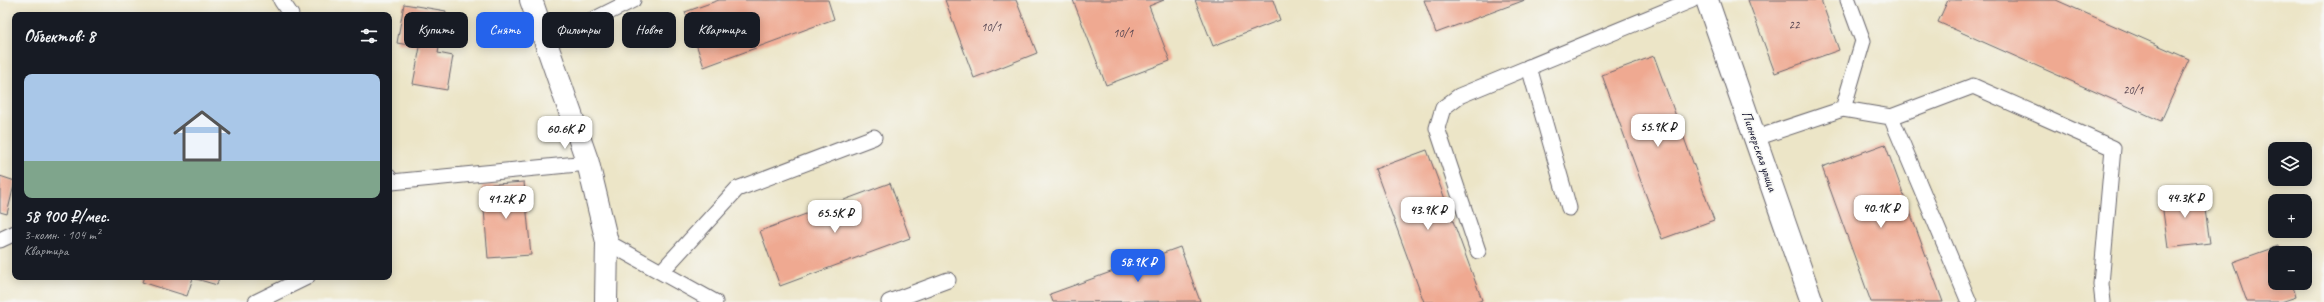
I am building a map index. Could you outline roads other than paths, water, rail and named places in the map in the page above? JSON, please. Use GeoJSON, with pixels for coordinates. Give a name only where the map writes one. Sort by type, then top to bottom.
{"type":"FeatureCollection","features":[{"type":"Feature","properties":{"kind":"street"},"geometry":{"type":"LineString","coordinates":[[531,0],[542,30]]}},
{"type":"Feature","properties":{"kind":"street","name":"Пионерская улица"},"geometry":{"type":"LineString","coordinates":[[1707,0],[1812,302]]}},
{"type":"Feature","properties":{"kind":"street"},"geometry":{"type":"LineString","coordinates":[[549,48],[588,163],[607,242],[606,302]]}},
{"type":"Feature","properties":{"kind":"lane"},"geometry":{"type":"LineString","coordinates":[[281,0],[289,12]]}},
{"type":"Feature","properties":{"kind":"lane"},"geometry":{"type":"LineString","coordinates":[[609,12],[633,0]]}},
{"type":"Feature","properties":{"kind":"lane"},"geometry":{"type":"LineString","coordinates":[[1478,252],[1437,128],[1443,108],[1459,96],[1692,0]]}},
{"type":"Feature","properties":{"kind":"lane"},"geometry":{"type":"LineString","coordinates":[[1843,109],[1864,41],[1848,0]]}},
{"type":"Feature","properties":{"kind":"lane"},"geometry":{"type":"LineString","coordinates":[[1529,67],[1569,208]]}},
{"type":"Feature","properties":{"kind":"lane"},"geometry":{"type":"LineString","coordinates":[[1756,138],[1843,109],[1891,117],[1973,86],[2113,148],[2101,284],[2103,302]]}},
{"type":"Feature","properties":{"kind":"lane"},"geometry":{"type":"LineString","coordinates":[[1891,117],[1969,302]]}},
{"type":"Feature","properties":{"kind":"lane"},"geometry":{"type":"LineString","coordinates":[[662,271],[737,189],[874,137]]}},
{"type":"Feature","properties":{"kind":"lane"},"geometry":{"type":"LineString","coordinates":[[392,182],[588,163]]}},
{"type":"Feature","properties":{"kind":"lane"},"geometry":{"type":"LineString","coordinates":[[0,240],[12,234]]}},
{"type":"Feature","properties":{"kind":"lane"},"geometry":{"type":"LineString","coordinates":[[607,242],[662,271],[715,302]]}},
{"type":"Feature","properties":{"kind":"lane"},"geometry":{"type":"LineString","coordinates":[[256,302],[301,280]]}},
{"type":"Feature","properties":{"kind":"lane"},"geometry":{"type":"LineString","coordinates":[[889,302],[948,280]]}}]}
